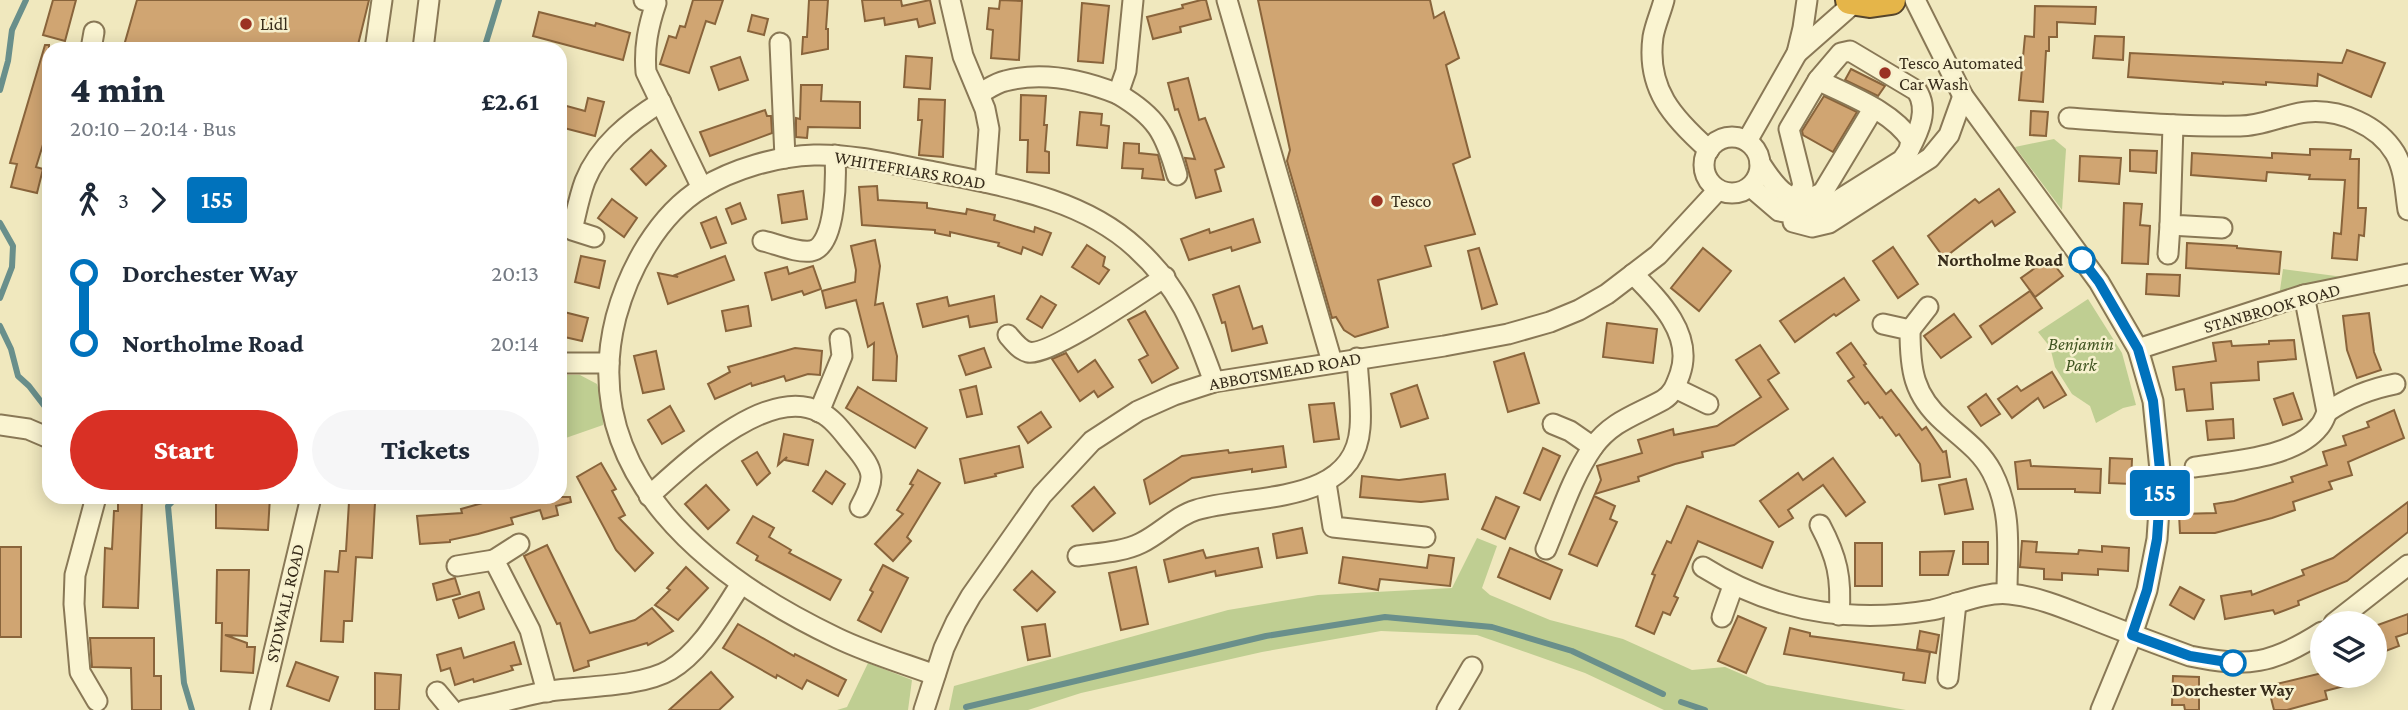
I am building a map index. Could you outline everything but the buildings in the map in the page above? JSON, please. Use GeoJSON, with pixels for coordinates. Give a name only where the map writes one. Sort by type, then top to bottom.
{"type":"FeatureCollection","features":[{"type":"Feature","properties":{"kind":"highway"},"geometry":{"type":"LineString","coordinates":[[1852,1],[1870,3],[1892,0]]}},
{"type":"Feature","properties":{"kind":"street"},"geometry":{"type":"LineString","coordinates":[[376,42],[382,0]]}},
{"type":"Feature","properties":{"kind":"street"},"geometry":{"type":"LineString","coordinates":[[424,42],[429,0]]}},
{"type":"Feature","properties":{"kind":"street"},"geometry":{"type":"LineString","coordinates":[[644,0],[656,3],[647,31],[644,53],[646,72],[702,188]]}},
{"type":"Feature","properties":{"kind":"street"},"geometry":{"type":"LineString","coordinates":[[950,0],[963,56],[980,93],[989,129],[985,182]]}},
{"type":"Feature","properties":{"kind":"street"},"geometry":{"type":"LineString","coordinates":[[1118,94],[1126,71],[1133,0]]}},
{"type":"Feature","properties":{"kind":"street"},"geometry":{"type":"LineString","coordinates":[[1227,0],[1332,362]]}},
{"type":"Feature","properties":{"kind":"street"},"geometry":{"type":"LineString","coordinates":[[1664,0],[1653,35],[1653,69],[1659,92],[1679,123],[1709,150]]}},
{"type":"Feature","properties":{"kind":"street"},"geometry":{"type":"LineString","coordinates":[[1797,53],[1807,0]]}},
{"type":"Feature","properties":{"kind":"street"},"geometry":{"type":"LineString","coordinates":[[1915,0],[1963,96],[2099,282],[2138,349],[2153,401],[2161,480],[2157,539],[2147,590],[2132,635],[2101,710]]}},
{"type":"Feature","properties":{"kind":"street"},"geometry":{"type":"LineString","coordinates":[[1747,141],[1797,53],[1852,1]]}},
{"type":"Feature","properties":{"kind":"street"},"geometry":{"type":"LineString","coordinates":[[780,43],[785,159]]}},
{"type":"Feature","properties":{"kind":"street"},"geometry":{"type":"LineString","coordinates":[[1751,187],[1808,216],[1832,204],[1902,160],[1919,132],[1923,100],[1917,90],[1850,51],[1840,53],[1818,80],[1789,129],[1802,185],[1799,194],[1785,204]]}},
{"type":"Feature","properties":{"kind":"street"},"geometry":{"type":"LineString","coordinates":[[980,93],[1003,81],[1031,77],[1090,83],[1118,94],[1141,107],[1157,124],[1166,139],[1177,175]]}},
{"type":"Feature","properties":{"kind":"street"},"geometry":{"type":"LineString","coordinates":[[1818,80],[1903,128],[1911,140],[1909,150]]}},
{"type":"Feature","properties":{"kind":"street"},"geometry":{"type":"LineString","coordinates":[[1760,163],[1757,180],[1751,187],[1735,193],[1718,190],[1706,176],[1704,167],[1709,150],[1722,139],[1731,137],[1747,141],[1758,154],[1760,163],[1772,182],[1786,195],[1785,204],[1795,224],[1812,227],[1829,223],[1930,158],[1949,135],[1963,96]]}},
{"type":"Feature","properties":{"kind":"street"},"geometry":{"type":"LineString","coordinates":[[567,229],[596,159],[637,117],[661,102]]}},
{"type":"Feature","properties":{"kind":"street"},"geometry":{"type":"LineString","coordinates":[[1785,204],[1812,199],[1824,192],[1873,109]]}},
{"type":"Feature","properties":{"kind":"street"},"geometry":{"type":"LineString","coordinates":[[2069,118],[2173,125],[2244,126],[2307,112],[2331,112],[2365,124],[2395,153],[2403,177],[2408,210]]}},
{"type":"Feature","properties":{"kind":"street"},"geometry":{"type":"LineString","coordinates":[[2168,254],[2173,125]]}},
{"type":"Feature","properties":{"kind":"street","name":"WHITEFRIARS ROAD"},"geometry":{"type":"LineString","coordinates":[[934,675],[840,639],[798,619],[741,584],[702,554],[677,530],[649,496],[618,433],[612,407],[609,363],[619,308],[641,256],[668,218],[702,188],[743,169],[810,155],[870,159],[1036,194],[1107,225],[1135,247],[1165,277],[1190,316],[1214,382]]}},
{"type":"Feature","properties":{"kind":"street"},"geometry":{"type":"LineString","coordinates":[[763,241],[799,250],[811,251],[820,247],[828,234],[836,184],[835,155]]}},
{"type":"Feature","properties":{"kind":"street","name":"ABBOTSMEAD ROAD"},"geometry":{"type":"LineString","coordinates":[[924,710],[944,649],[971,596],[1042,495],[1092,442],[1138,411],[1174,395],[1214,382],[1504,334],[1550,322],[1598,299],[1633,274],[1679,234],[1718,190]]}},
{"type":"Feature","properties":{"kind":"street"},"geometry":{"type":"LineString","coordinates":[[2170,225],[2222,229]]}},
{"type":"Feature","properties":{"kind":"street"},"geometry":{"type":"LineString","coordinates":[[567,232],[594,237]]}},
{"type":"Feature","properties":{"kind":"street"},"geometry":{"type":"LineString","coordinates":[[1546,549],[1593,447],[1622,419],[1664,399],[1675,388],[1682,369],[1682,352],[1677,329],[1656,296],[1633,274]]}},
{"type":"Feature","properties":{"kind":"street","name":"STANBROOK ROAD"},"geometry":{"type":"LineString","coordinates":[[2138,349],[2304,295],[2408,274]]}},
{"type":"Feature","properties":{"kind":"street"},"geometry":{"type":"LineString","coordinates":[[1013,342],[1029,352],[1041,352],[1165,277]]}},
{"type":"Feature","properties":{"kind":"street"},"geometry":{"type":"LineString","coordinates":[[2304,295],[2327,412]]}},
{"type":"Feature","properties":{"kind":"street"},"geometry":{"type":"LineString","coordinates":[[1928,307],[1910,330],[1910,361],[1921,395],[1937,415],[1981,455],[2000,489],[2008,518],[2007,593]]}},
{"type":"Feature","properties":{"kind":"street"},"geometry":{"type":"LineString","coordinates":[[1883,324],[1910,330]]}},
{"type":"Feature","properties":{"kind":"street"},"geometry":{"type":"LineString","coordinates":[[819,412],[842,356],[840,339]]}},
{"type":"Feature","properties":{"kind":"street"},"geometry":{"type":"LineString","coordinates":[[1078,556],[1130,548],[1192,511],[1204,507],[1291,494],[1326,483],[1345,465],[1355,448],[1360,429],[1357,358]]}},
{"type":"Feature","properties":{"kind":"street"},"geometry":{"type":"LineString","coordinates":[[567,363],[609,363]]}},
{"type":"Feature","properties":{"kind":"street"},"geometry":{"type":"LineString","coordinates":[[2195,467],[2290,448],[2319,427],[2327,412],[2347,398],[2368,389],[2395,384]]}},
{"type":"Feature","properties":{"kind":"street"},"geometry":{"type":"LineString","coordinates":[[1675,388],[1708,404]]}},
{"type":"Feature","properties":{"kind":"street"},"geometry":{"type":"LineString","coordinates":[[649,496],[706,446],[750,417],[785,408],[803,408],[819,412],[836,425],[867,462],[873,477],[860,507]]}},
{"type":"Feature","properties":{"kind":"street"},"geometry":{"type":"LineString","coordinates":[[1553,424],[1570,431],[1593,447]]}},
{"type":"Feature","properties":{"kind":"street"},"geometry":{"type":"LineString","coordinates":[[0,425],[28,429],[42,435]]}},
{"type":"Feature","properties":{"kind":"street"},"geometry":{"type":"LineString","coordinates":[[1326,483],[1333,527],[1425,537]]}},
{"type":"Feature","properties":{"kind":"street"},"geometry":{"type":"LineString","coordinates":[[94,504],[75,575],[74,604],[80,672],[97,701]]}},
{"type":"Feature","properties":{"kind":"street","name":"SYDWALL ROAD"},"geometry":{"type":"LineString","coordinates":[[260,710],[309,504]]}},
{"type":"Feature","properties":{"kind":"street"},"geometry":{"type":"LineString","coordinates":[[1820,525],[1832,547],[1838,568],[1841,589],[1839,615]]}},
{"type":"Feature","properties":{"kind":"street"},"geometry":{"type":"LineString","coordinates":[[457,566],[495,560],[519,544]]}},
{"type":"Feature","properties":{"kind":"street"},"geometry":{"type":"LineString","coordinates":[[495,560],[530,630],[547,692]]}},
{"type":"Feature","properties":{"kind":"street"},"geometry":{"type":"LineString","coordinates":[[2349,611],[2408,565]]}},
{"type":"Feature","properties":{"kind":"street"},"geometry":{"type":"LineString","coordinates":[[1703,567],[1733,586],[1803,609],[1839,615],[1867,617],[1905,614],[2007,593],[2044,601],[2190,656],[2216,661],[2249,663],[2268,660],[2310,639]]}},
{"type":"Feature","properties":{"kind":"street"},"geometry":{"type":"LineString","coordinates":[[465,710],[547,692],[651,678],[670,670],[687,657],[707,634],[741,584]]}},
{"type":"Feature","properties":{"kind":"street"},"geometry":{"type":"LineString","coordinates":[[1722,617],[1733,586]]}},
{"type":"Feature","properties":{"kind":"street"},"geometry":{"type":"LineString","coordinates":[[1948,678],[1956,603]]}},
{"type":"Feature","properties":{"kind":"street"},"geometry":{"type":"LineString","coordinates":[[1447,710],[1472,667]]}},
{"type":"Feature","properties":{"kind":"street"},"geometry":{"type":"LineString","coordinates":[[436,692],[452,710]]}},
{"type":"Feature","properties":{"kind":"green space"},"geometry":{"type":"Polygon","coordinates":[[[2054,139],[2066,149],[2062,210],[2015,147],[2054,139]]]}},
{"type":"Feature","properties":{"kind":"green space"},"geometry":{"type":"Polygon","coordinates":[[[2283,269],[2374,281],[2278,304],[2283,269]]]}},
{"type":"Feature","properties":{"kind":"green space","name":"Benjamin Park"},"geometry":{"type":"Polygon","coordinates":[[[2088,299],[2122,353],[2136,405],[2123,408],[2096,423],[2090,406],[2072,394],[2055,367],[2050,347],[2038,332],[2088,299]]]}},
{"type":"Feature","properties":{"kind":"green space"},"geometry":{"type":"Polygon","coordinates":[[[567,375],[580,375],[597,384],[603,403],[603,425],[567,438],[567,375]]]}},
{"type":"Feature","properties":{"kind":"green space"},"geometry":{"type":"Polygon","coordinates":[[[1477,538],[1497,546],[1482,588],[1490,595],[1550,620],[1623,639],[1692,670],[1725,667],[1767,685],[1906,710],[1664,710],[1585,673],[1477,635],[1381,631],[1262,652],[1081,693],[1028,710],[949,710],[954,686],[1228,610],[1318,595],[1452,588],[1477,538]]]}},
{"type":"Feature","properties":{"kind":"green space"},"geometry":{"type":"Polygon","coordinates":[[[868,663],[912,680],[908,710],[837,710],[847,707],[868,663]]]}},
{"type":"Feature","properties":{"kind":"waterway"},"geometry":{"type":"LineString","coordinates":[[0,90],[8,61],[12,30],[26,0]]}},
{"type":"Feature","properties":{"kind":"waterway"},"geometry":{"type":"LineString","coordinates":[[486,42],[499,0]]}},
{"type":"Feature","properties":{"kind":"waterway"},"geometry":{"type":"LineString","coordinates":[[0,223],[13,246],[12,267],[0,298]]}},
{"type":"Feature","properties":{"kind":"waterway"},"geometry":{"type":"LineString","coordinates":[[0,326],[11,349],[18,376],[42,403]]}},
{"type":"Feature","properties":{"kind":"waterway"},"geometry":{"type":"LineString","coordinates":[[170,504],[168,506],[184,683],[192,710]]}},
{"type":"Feature","properties":{"kind":"waterway"},"geometry":{"type":"LineString","coordinates":[[966,707],[1266,636],[1385,617],[1492,627],[1572,651],[1663,694]]}},
{"type":"Feature","properties":{"kind":"waterway"},"geometry":{"type":"LineString","coordinates":[[1681,702],[1705,710]]}},
{"type":"Feature","properties":{"kind":"bus line","name":"155"},"geometry":{"type":"LineString","coordinates":[[2082,260],[2099,282],[2138,349],[2153,401],[2161,480],[2157,539],[2147,590],[2132,635],[2190,656],[2233,663]]}},
{"type":"Feature","properties":{"kind":"place","name":"Lidl"},"geometry":{"type":"Point","coordinates":[246,24]}},
{"type":"Feature","properties":{"kind":"place","name":"Tesco Automated Car Wash"},"geometry":{"type":"Point","coordinates":[1885,73]}},
{"type":"Feature","properties":{"kind":"place","name":"Tesco"},"geometry":{"type":"Point","coordinates":[1377,201]}},
{"type":"Feature","properties":{"kind":"place","name":"Northolme Road"},"geometry":{"type":"Point","coordinates":[2082,260]}},
{"type":"Feature","properties":{"kind":"place","name":"Dorchester Way"},"geometry":{"type":"Point","coordinates":[2233,663]}}]}
